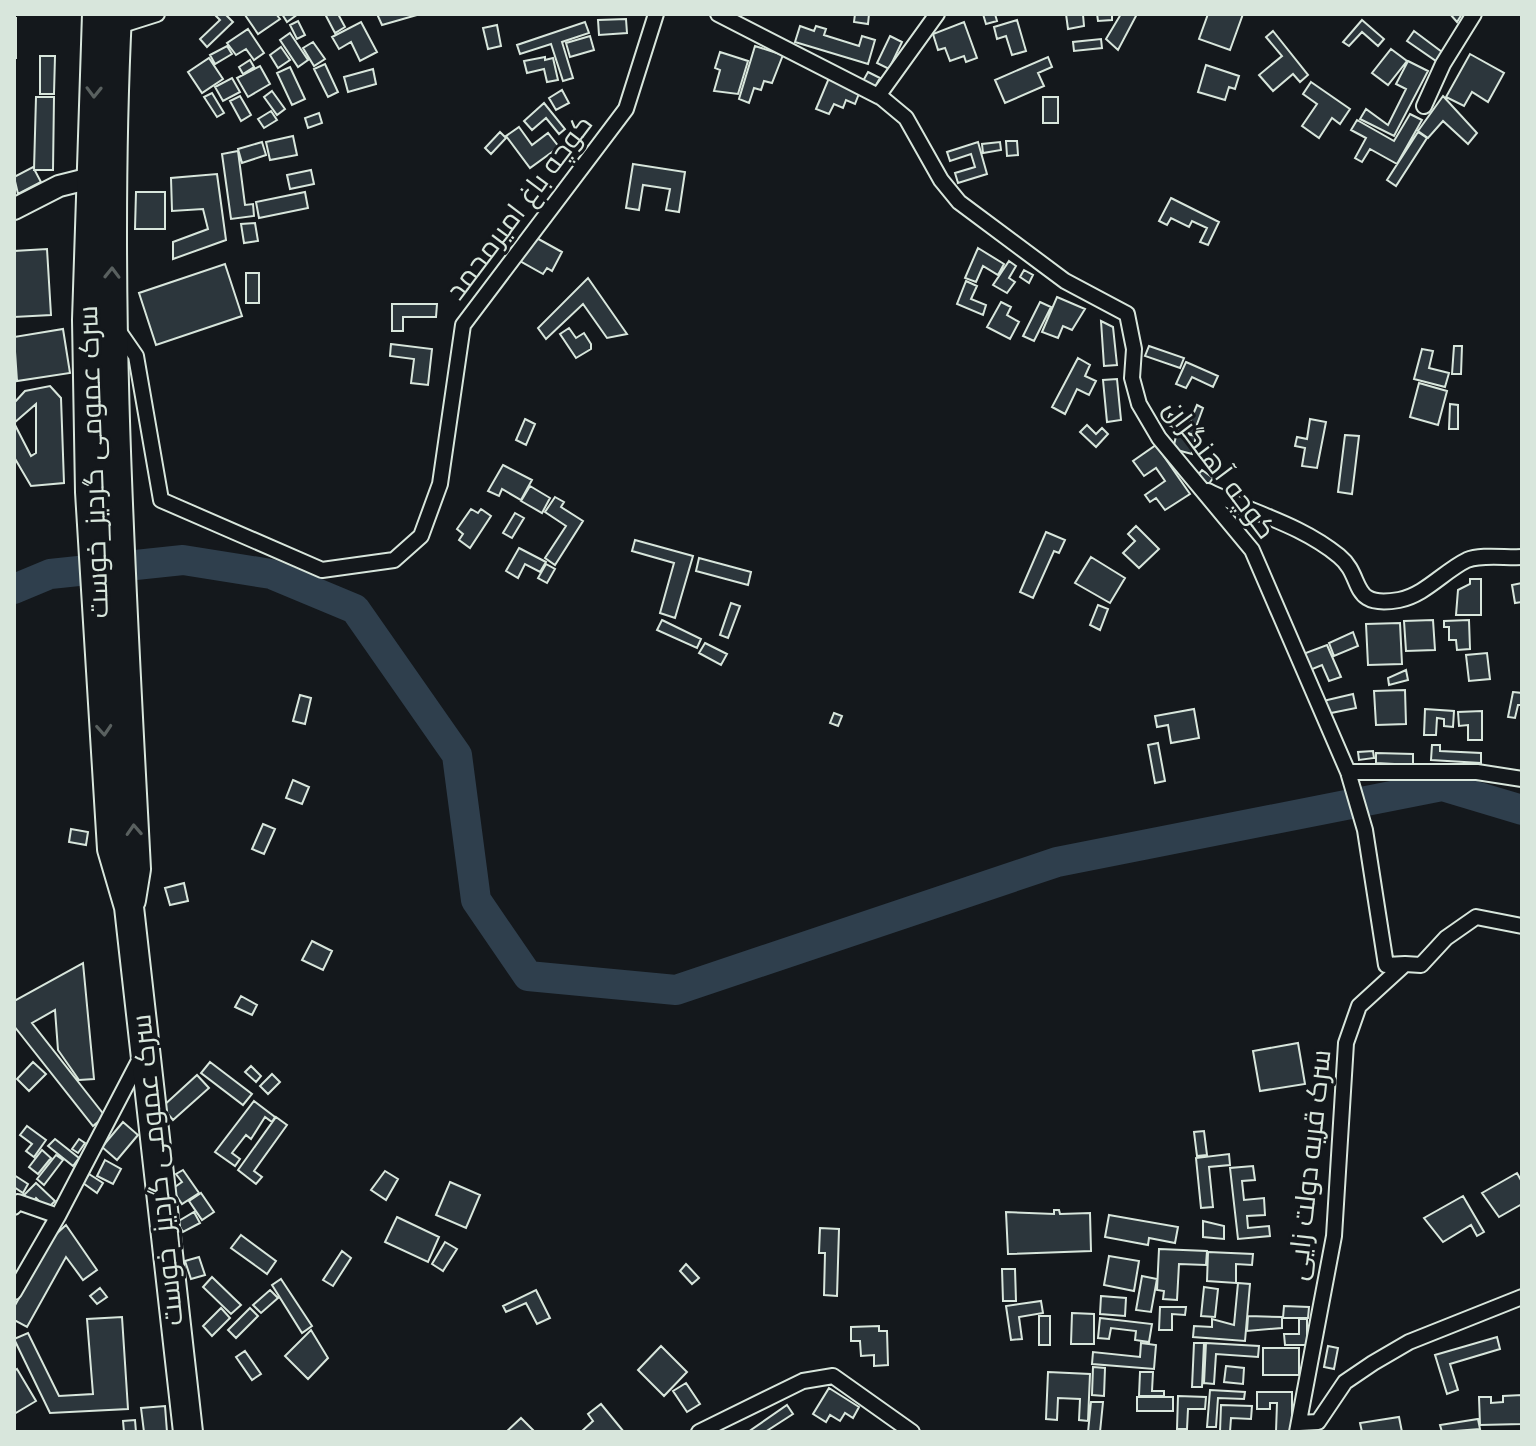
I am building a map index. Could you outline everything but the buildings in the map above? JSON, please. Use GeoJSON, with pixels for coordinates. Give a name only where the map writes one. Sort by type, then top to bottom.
{"type":"FeatureCollection","features":[{"type":"Feature","properties":{"kind":"highway","name":"سرک عمومی گردیز_خوست"},"geometry":{"type":"LineString","coordinates":[[103,491],[111,320],[103,175],[106,22]]}},
{"type":"Feature","properties":{"kind":"highway","name":"سرک عمومی گردیز_خوست"},"geometry":{"type":"LineString","coordinates":[[103,175],[87,320],[103,491],[111,652],[112,849],[129,907],[188,1432]]}},
{"type":"Feature","properties":{"kind":"street"},"geometry":{"type":"LineString","coordinates":[[106,22],[157,14]]}},
{"type":"Feature","properties":{"kind":"street","name":"کوچه باغ امیرمحمد"},"geometry":{"type":"LineString","coordinates":[[111,320],[136,356],[161,500],[322,570],[394,560],[421,536],[440,484],[463,325],[626,109],[656,14]]}},
{"type":"Feature","properties":{"kind":"street","name":"کوچه آهنگران"},"geometry":{"type":"LineString","coordinates":[[718,14],[878,96],[906,118],[941,180],[959,202],[1065,281],[1127,314],[1134,349],[1132,378],[1139,404],[1159,438],[1252,550],[1348,772],[1365,830],[1386,965],[1405,964]]}},
{"type":"Feature","properties":{"kind":"street"},"geometry":{"type":"LineString","coordinates":[[878,96],[937,14]]}},
{"type":"Feature","properties":{"kind":"street"},"geometry":{"type":"LineString","coordinates":[[1424,106],[1443,64],[1474,14]]}},
{"type":"Feature","properties":{"kind":"street"},"geometry":{"type":"LineString","coordinates":[[14,209],[59,186],[103,175]]}},
{"type":"Feature","properties":{"kind":"street"},"geometry":{"type":"LineString","coordinates":[[1204,489],[1312,534],[1345,561],[1360,594],[1367,600],[1398,600],[1416,594],[1470,558],[1522,557]]}},
{"type":"Feature","properties":{"kind":"street"},"geometry":{"type":"LineString","coordinates":[[1348,772],[1477,772],[1522,779]]}},
{"type":"Feature","properties":{"kind":"street","name":"سرک قریه دولت زایی"},"geometry":{"type":"LineString","coordinates":[[1298,1428],[1334,1236],[1346,1043],[1359,1006],[1405,964],[1421,965],[1446,938],[1476,917],[1522,926]]}},
{"type":"Feature","properties":{"kind":"street"},"geometry":{"type":"LineString","coordinates":[[14,1292],[58,1216],[144,1051]]}},
{"type":"Feature","properties":{"kind":"street"},"geometry":{"type":"LineString","coordinates":[[14,1207],[18,1202],[58,1216]]}},
{"type":"Feature","properties":{"kind":"street"},"geometry":{"type":"LineString","coordinates":[[1298,1428],[1318,1422],[1345,1382],[1409,1342],[1522,1297]]}},
{"type":"Feature","properties":{"kind":"street"},"geometry":{"type":"LineString","coordinates":[[699,1432],[803,1381],[833,1376],[912,1432]]}},
{"type":"Feature","properties":{"kind":"waterway"},"geometry":{"type":"LineString","coordinates":[[14,589],[50,574],[183,560],[271,574],[355,609],[457,755],[476,900],[528,976],[676,990],[1057,862],[1442,786],[1522,810]]}}]}
